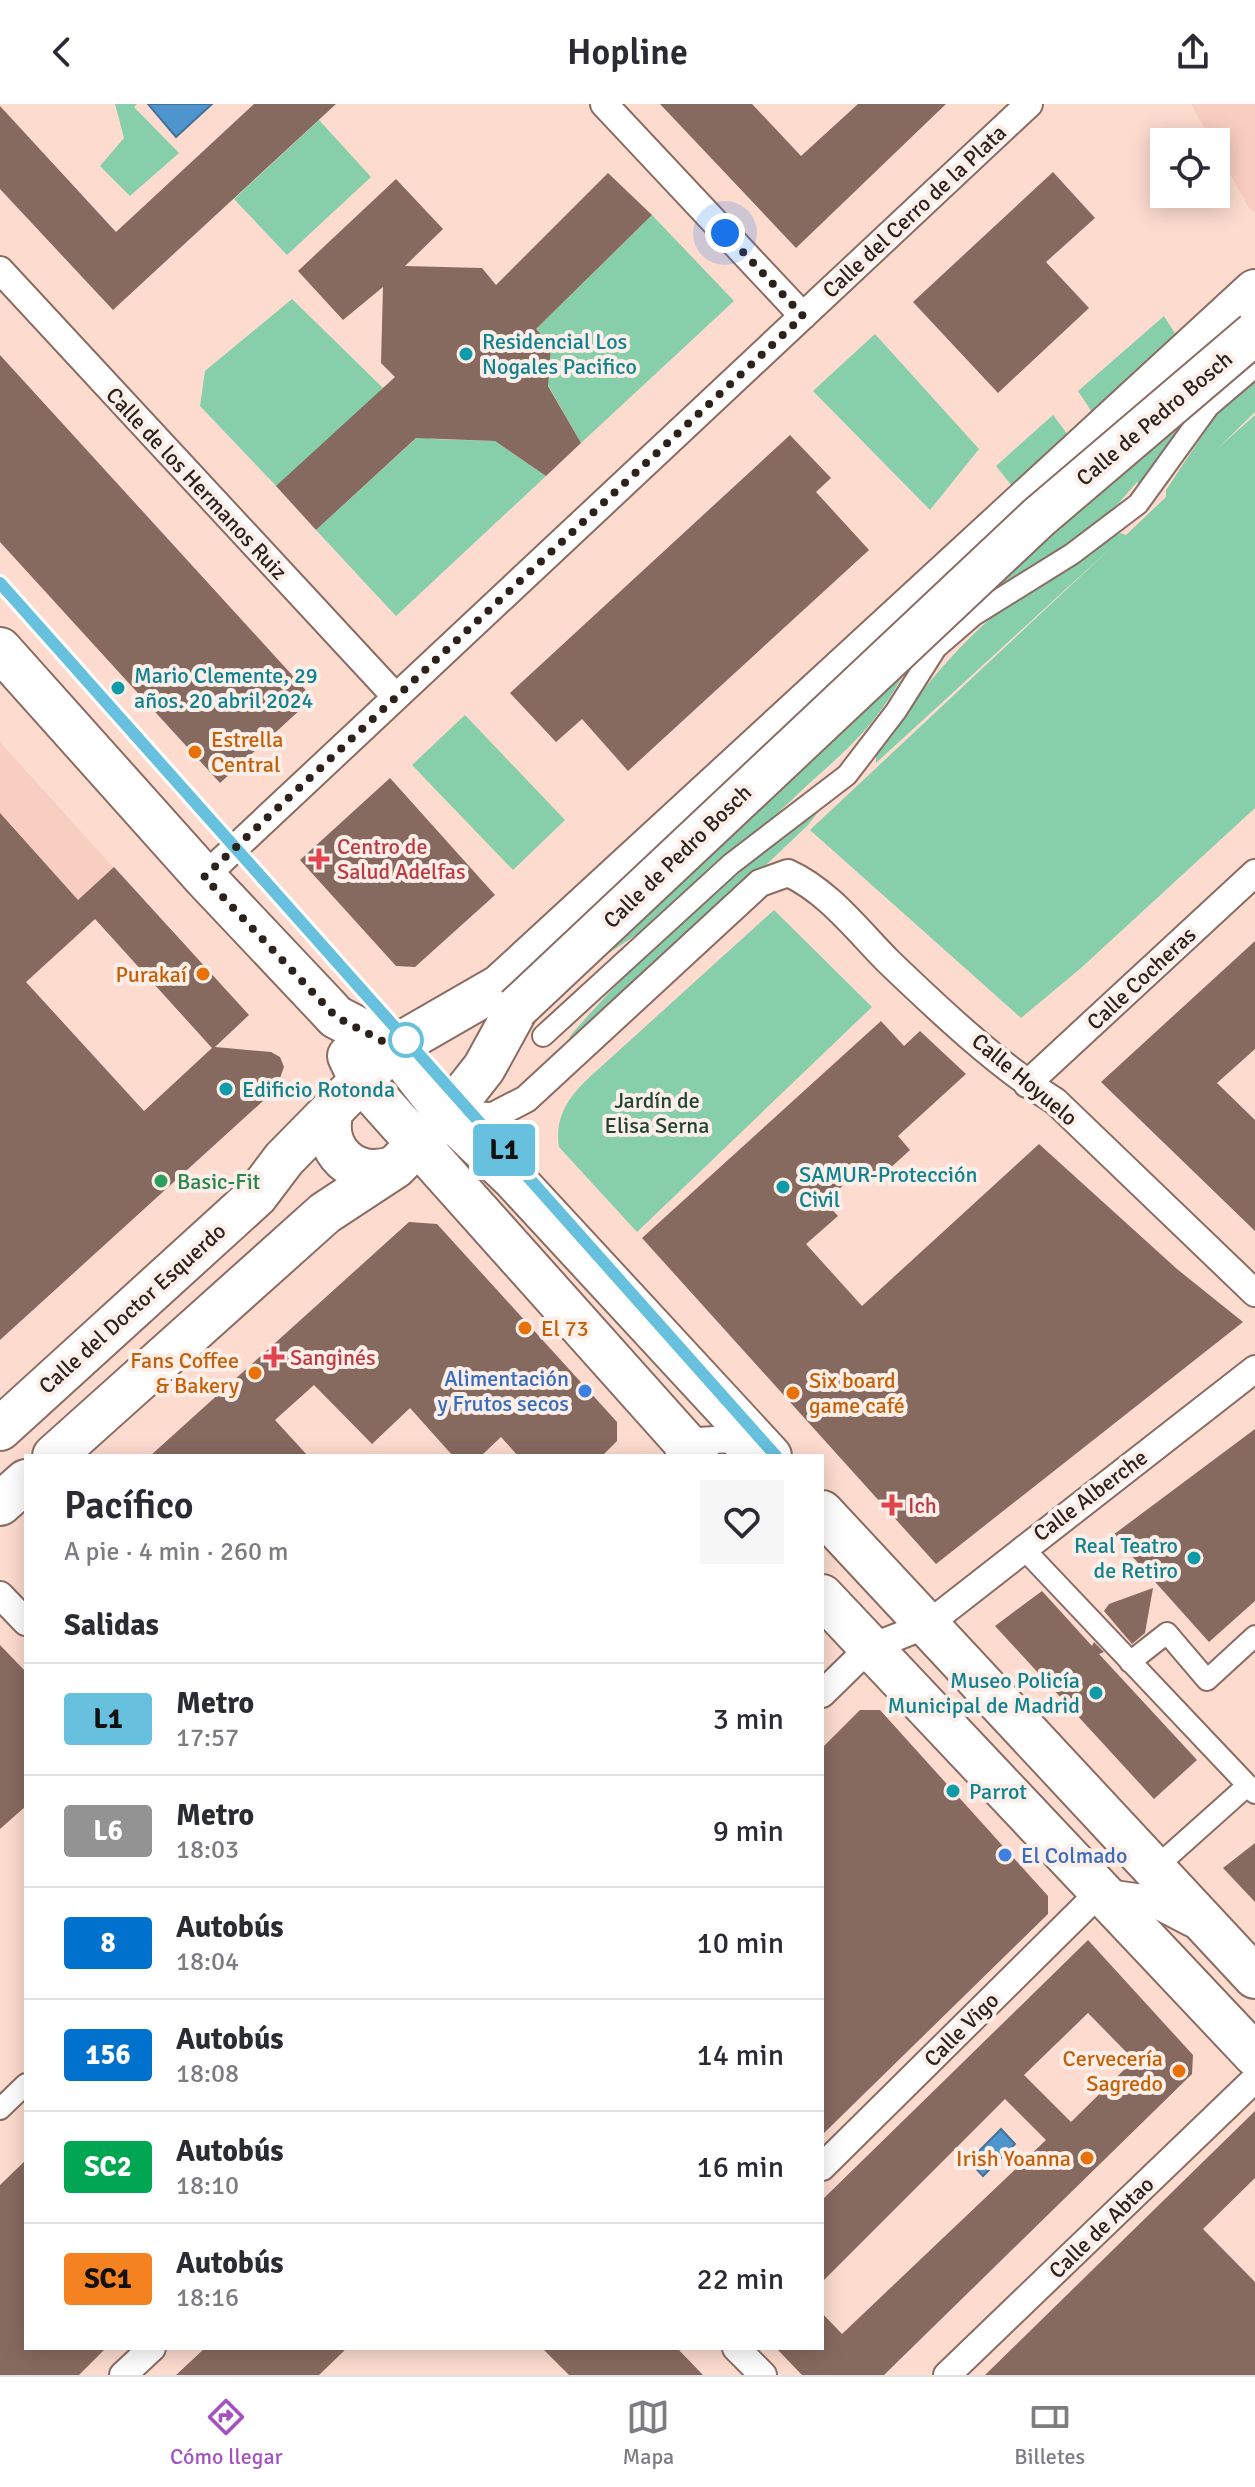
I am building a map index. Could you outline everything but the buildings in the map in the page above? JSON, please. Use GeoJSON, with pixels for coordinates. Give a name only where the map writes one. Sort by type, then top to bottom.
{"type":"FeatureCollection","features":[{"type":"Feature","properties":{"kind":"main road","name":"Calle de Pedro Bosch"},"geometry":{"type":"LineString","coordinates":[[447,1115],[484,1068],[520,1010],[1255,291]]}},
{"type":"Feature","properties":{"kind":"main road","name":"Calle de Pedro Bosch"},"geometry":{"type":"LineString","coordinates":[[394,1047],[430,1023],[520,1010],[1039,517],[1255,333]]}},
{"type":"Feature","properties":{"kind":"main road"},"geometry":{"type":"LineString","coordinates":[[0,649],[204,877],[336,1017],[394,1047],[447,1115],[513,1178],[768,1454]]}},
{"type":"Feature","properties":{"kind":"main road"},"geometry":{"type":"LineString","coordinates":[[336,1017],[360,1079],[405,1155],[683,1451]]}},
{"type":"Feature","properties":{"kind":"main road"},"geometry":{"type":"LineString","coordinates":[[430,1023],[448,1019],[470,1026],[484,1045],[484,1068]]}},
{"type":"Feature","properties":{"kind":"main road","name":"Calle del Doctor Esquerdo"},"geometry":{"type":"LineString","coordinates":[[0,1429],[256,1196],[284,1159],[394,1047]]}},
{"type":"Feature","properties":{"kind":"main road"},"geometry":{"type":"LineString","coordinates":[[332,1110],[329,1134],[339,1156],[359,1170],[383,1171],[405,1155],[447,1115]]}},
{"type":"Feature","properties":{"kind":"main road"},"geometry":{"type":"LineString","coordinates":[[56,1454],[325,1213],[405,1155]]}},
{"type":"Feature","properties":{"kind":"main road"},"geometry":{"type":"LineString","coordinates":[[0,1504],[24,1483]]}},
{"type":"Feature","properties":{"kind":"main road"},"geometry":{"type":"LineString","coordinates":[[824,1514],[1255,1977]]}},
{"type":"Feature","properties":{"kind":"main road"},"geometry":{"type":"LineString","coordinates":[[824,1598],[1255,2055]]}},
{"type":"Feature","properties":{"kind":"street"},"geometry":{"type":"LineString","coordinates":[[604,104],[803,316]]}},
{"type":"Feature","properties":{"kind":"street","name":"Calle del Cerro de la Plata"},"geometry":{"type":"LineString","coordinates":[[204,877],[1029,104]]}},
{"type":"Feature","properties":{"kind":"street","name":"Calle de los Hermanos Ruiz"},"geometry":{"type":"LineString","coordinates":[[0,270],[395,696]]}},
{"type":"Feature","properties":{"kind":"street","name":"Calle de Pedro Bosch"},"geometry":{"type":"LineString","coordinates":[[520,1010],[731,864],[847,775],[896,711],[936,648],[974,615],[1072,554],[1138,504],[1209,406],[1255,367]]}},
{"type":"Feature","properties":{"kind":"street","name":"Calle Hoyuelo"},"geometry":{"type":"LineString","coordinates":[[447,1115],[493,1116],[526,1099],[760,883],[788,873],[808,882],[893,965],[1027,1084],[1055,1101],[1255,1293]]}},
{"type":"Feature","properties":{"kind":"street","name":"Calle Cocheras"},"geometry":{"type":"LineString","coordinates":[[1027,1084],[1255,873]]}},
{"type":"Feature","properties":{"kind":"street","name":"Calle Alberche"},"geometry":{"type":"LineString","coordinates":[[869,1648],[927,1625],[1022,1547],[1255,1369]]}},
{"type":"Feature","properties":{"kind":"street"},"geometry":{"type":"LineString","coordinates":[[683,1451],[729,1439],[748,1454]]}},
{"type":"Feature","properties":{"kind":"street"},"geometry":{"type":"LineString","coordinates":[[1022,1547],[1251,1789],[1154,1869]]}},
{"type":"Feature","properties":{"kind":"street"},"geometry":{"type":"LineString","coordinates":[[0,1595],[24,1620]]}},
{"type":"Feature","properties":{"kind":"street"},"geometry":{"type":"LineString","coordinates":[[1130,1662],[1167,1633],[1207,1680],[1255,1636]]}},
{"type":"Feature","properties":{"kind":"street"},"geometry":{"type":"LineString","coordinates":[[824,1692],[869,1648]]}},
{"type":"Feature","properties":{"kind":"street"},"geometry":{"type":"LineString","coordinates":[[1100,1892],[1143,1898],[1217,1937]]}},
{"type":"Feature","properties":{"kind":"street","name":"Calle Vigo"},"geometry":{"type":"LineString","coordinates":[[824,2165],[1100,1892]]}},
{"type":"Feature","properties":{"kind":"street"},"geometry":{"type":"LineString","coordinates":[[1196,1993],[1255,2027]]}},
{"type":"Feature","properties":{"kind":"street","name":"Calle de Abtao"},"geometry":{"type":"LineString","coordinates":[[947,2375],[1255,2079]]}},
{"type":"Feature","properties":{"kind":"street"},"geometry":{"type":"LineString","coordinates":[[0,2109],[24,2086]]}},
{"type":"Feature","properties":{"kind":"street"},"geometry":{"type":"LineString","coordinates":[[123,2375],[150,2350]]}},
{"type":"Feature","properties":{"kind":"street"},"geometry":{"type":"LineString","coordinates":[[738,2350],[763,2375]]}},
{"type":"Feature","properties":{"kind":"shaded area"},"geometry":{"type":"Polygon","coordinates":[[[1191,104],[1255,104],[1255,213],[1230,174],[1230,128],[1204,128],[1191,104]]]}},
{"type":"Feature","properties":{"kind":"shaded area"},"geometry":{"type":"Polygon","coordinates":[[[0,742],[131,887],[0,1006],[0,742]]]}},
{"type":"Feature","properties":{"kind":"green space"},"geometry":{"type":"Polygon","coordinates":[[[115,104],[137,104],[134,107],[179,153],[130,196],[100,166],[124,138],[115,104]]]}},
{"type":"Feature","properties":{"kind":"green space"},"geometry":{"type":"Polygon","coordinates":[[[319,120],[371,177],[287,255],[234,199],[319,120]]]}},
{"type":"Feature","properties":{"kind":"green space"},"geometry":{"type":"Polygon","coordinates":[[[652,215],[734,301],[581,443],[548,385],[538,379],[549,369],[551,345],[536,329],[652,215]]]}},
{"type":"Feature","properties":{"kind":"green space"},"geometry":{"type":"Polygon","coordinates":[[[292,299],[383,388],[279,489],[200,406],[205,371],[292,299]]]}},
{"type":"Feature","properties":{"kind":"green space"},"geometry":{"type":"Polygon","coordinates":[[[1164,316],[1223,409],[1255,375],[1255,412],[1217,449],[1255,415],[1255,808],[1081,968],[1021,1018],[810,830],[1115,544],[876,763],[876,755],[910,707],[967,640],[1011,601],[1046,577],[1120,533],[1126,535],[1166,497],[1166,490],[1204,433],[1139,485],[1137,482],[1118,504],[1064,551],[1061,549],[1037,566],[973,600],[1045,528],[996,466],[1053,415],[1100,478],[1123,459],[1078,391],[1164,316]]]}},
{"type":"Feature","properties":{"kind":"green space"},"geometry":{"type":"Polygon","coordinates":[[[875,334],[979,449],[930,510],[813,391],[875,334]]]}},
{"type":"Feature","properties":{"kind":"green space"},"geometry":{"type":"Polygon","coordinates":[[[423,432],[431,439],[495,441],[546,476],[396,616],[316,530],[423,432]]]}},
{"type":"Feature","properties":{"kind":"green space"},"geometry":{"type":"Polygon","coordinates":[[[918,645],[888,701],[849,747],[698,886],[641,931],[584,967],[918,645]]]}},
{"type":"Feature","properties":{"kind":"green space"},"geometry":{"type":"Polygon","coordinates":[[[465,715],[565,820],[513,870],[412,765],[465,715]]]}},
{"type":"Feature","properties":{"kind":"green space"},"geometry":{"type":"Polygon","coordinates":[[[828,800],[807,826],[575,1046],[567,1047],[570,1036],[599,1003],[661,941],[725,882],[828,800]]]}},
{"type":"Feature","properties":{"kind":"green space","name":"Jardín de Elisa Serna"},"geometry":{"type":"Polygon","coordinates":[[[774,910],[872,1007],[637,1232],[559,1147],[562,1115],[571,1097],[585,1082],[774,910]]]}},
{"type":"Feature","properties":{"kind":"water"},"geometry":{"type":"Polygon","coordinates":[[[148,104],[212,104],[176,137],[148,104]]]}},
{"type":"Feature","properties":{"kind":"water"},"geometry":{"type":"Polygon","coordinates":[[[1001,2129],[1015,2144],[983,2176],[969,2161],[1001,2129]]]}},
{"type":"Feature","properties":{"kind":"metro line","name":"L1"},"geometry":{"type":"LineString","coordinates":[[0,583],[774,1454]]}},
{"type":"Feature","properties":{"kind":"place","name":"Residencial Los Nogales Pacifico"},"geometry":{"type":"Point","coordinates":[466,354]}},
{"type":"Feature","properties":{"kind":"place","name":"Mario Clemente, 29 años. 20 abril 2024"},"geometry":{"type":"Point","coordinates":[118,688]}},
{"type":"Feature","properties":{"kind":"place","name":"Estrella Central"},"geometry":{"type":"Point","coordinates":[195,752]}},
{"type":"Feature","properties":{"kind":"place","name":"Centro de Salud Adelfas"},"geometry":{"type":"Point","coordinates":[319,859]}},
{"type":"Feature","properties":{"kind":"place","name":"Purakaí"},"geometry":{"type":"Point","coordinates":[203,974]}},
{"type":"Feature","properties":{"kind":"place","name":"Edificio Rotonda"},"geometry":{"type":"Point","coordinates":[226,1089]}},
{"type":"Feature","properties":{"kind":"place","name":"Basic-Fit"},"geometry":{"type":"Point","coordinates":[161,1181]}},
{"type":"Feature","properties":{"kind":"place","name":"SAMUR-Protección Civil"},"geometry":{"type":"Point","coordinates":[783,1187]}},
{"type":"Feature","properties":{"kind":"place","name":"El 73"},"geometry":{"type":"Point","coordinates":[525,1328]}},
{"type":"Feature","properties":{"kind":"place","name":"Sanginés"},"geometry":{"type":"Point","coordinates":[274,1357]}},
{"type":"Feature","properties":{"kind":"place","name":"Fans Coffee & Bakery"},"geometry":{"type":"Point","coordinates":[255,1373]}},
{"type":"Feature","properties":{"kind":"place","name":"Alimentación y Frutos secos"},"geometry":{"type":"Point","coordinates":[585,1391]}},
{"type":"Feature","properties":{"kind":"place","name":"Six board game café"},"geometry":{"type":"Point","coordinates":[793,1393]}},
{"type":"Feature","properties":{"kind":"place","name":"Ich"},"geometry":{"type":"Point","coordinates":[892,1505]}},
{"type":"Feature","properties":{"kind":"place","name":"Real Teatro de Retiro"},"geometry":{"type":"Point","coordinates":[1194,1558]}},
{"type":"Feature","properties":{"kind":"place","name":"Museo Policía Municipal de Madrid"},"geometry":{"type":"Point","coordinates":[1096,1693]}},
{"type":"Feature","properties":{"kind":"place","name":"Parrot"},"geometry":{"type":"Point","coordinates":[953,1791]}},
{"type":"Feature","properties":{"kind":"place","name":"El Colmado"},"geometry":{"type":"Point","coordinates":[1005,1855]}},
{"type":"Feature","properties":{"kind":"place","name":"Cervecería Sagredo"},"geometry":{"type":"Point","coordinates":[1179,2071]}},
{"type":"Feature","properties":{"kind":"place","name":"Irish Yoanna"},"geometry":{"type":"Point","coordinates":[1087,2158]}},
{"type":"Feature","properties":{"kind":"route"},"geometry":{"type":"LineString","coordinates":[[406,1040],[412,1035],[394,1047],[336,1017],[204,877],[803,316],[725,233]]}}]}
